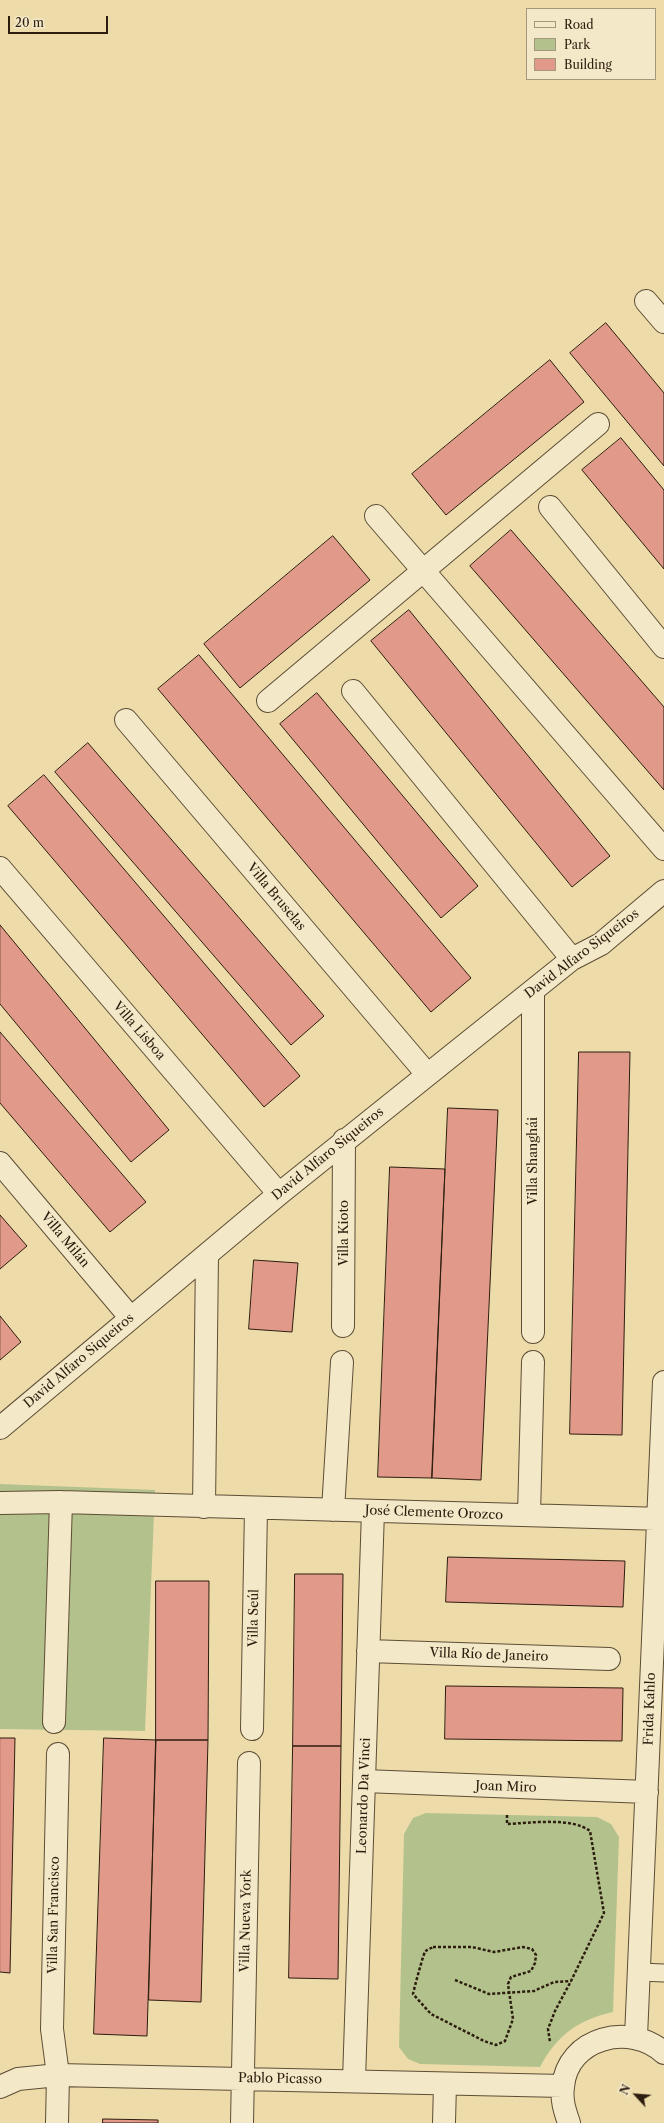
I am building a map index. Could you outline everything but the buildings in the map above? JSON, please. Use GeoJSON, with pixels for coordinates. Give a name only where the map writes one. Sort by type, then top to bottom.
{"type":"FeatureCollection","features":[{"type":"Feature","properties":{"kind":"street"},"geometry":{"type":"LineString","coordinates":[[646,300],[664,322]]}},
{"type":"Feature","properties":{"kind":"street"},"geometry":{"type":"LineString","coordinates":[[268,701],[598,424]]}},
{"type":"Feature","properties":{"kind":"street"},"geometry":{"type":"LineString","coordinates":[[550,507],[664,646]]}},
{"type":"Feature","properties":{"kind":"street"},"geometry":{"type":"LineString","coordinates":[[376,516],[664,849]]}},
{"type":"Feature","properties":{"kind":"street"},"geometry":{"type":"LineString","coordinates":[[353,691],[572,959]]}},
{"type":"Feature","properties":{"kind":"street","name":"Villa Bruselas"},"geometry":{"type":"LineString","coordinates":[[126,720],[427,1074]]}},
{"type":"Feature","properties":{"kind":"street","name":"Villa Lisboa"},"geometry":{"type":"LineString","coordinates":[[0,868],[279,1194]]}},
{"type":"Feature","properties":{"kind":"street","name":"David Alfaro Siqueiros"},"geometry":{"type":"LineString","coordinates":[[0,1428],[130,1317],[207,1255],[344,1140],[572,959],[601,944],[664,891]]}},
{"type":"Feature","properties":{"kind":"street","name":"Villa Shanghái"},"geometry":{"type":"LineString","coordinates":[[533,991],[533,1332]]}},
{"type":"Feature","properties":{"kind":"street","name":"Villa Kioto"},"geometry":{"type":"LineString","coordinates":[[343,1326],[344,1140]]}},
{"type":"Feature","properties":{"kind":"street","name":"Villa Milán"},"geometry":{"type":"LineString","coordinates":[[0,1164],[130,1317]]}},
{"type":"Feature","properties":{"kind":"street"},"geometry":{"type":"LineString","coordinates":[[204,1507],[207,1255]]}},
{"type":"Feature","properties":{"kind":"street"},"geometry":{"type":"LineString","coordinates":[[333,1510],[342,1362]]}},
{"type":"Feature","properties":{"kind":"street"},"geometry":{"type":"LineString","coordinates":[[530,1515],[533,1362]]}},
{"type":"Feature","properties":{"kind":"street","name":"Frida Kahlo"},"geometry":{"type":"LineString","coordinates":[[636,2037],[661,1519],[664,1382]]}},
{"type":"Feature","properties":{"kind":"street"},"geometry":{"type":"LineString","coordinates":[[54,1722],[61,1502]]}},
{"type":"Feature","properties":{"kind":"street","name":"José Clemente Orozco"},"geometry":{"type":"LineString","coordinates":[[0,1503],[61,1502],[661,1519]]}},
{"type":"Feature","properties":{"kind":"street","name":"Villa Seúl"},"geometry":{"type":"LineString","coordinates":[[252,1729],[256,1508]]}},
{"type":"Feature","properties":{"kind":"street","name":"Leonardo Da Vinci"},"geometry":{"type":"LineString","coordinates":[[354,2080],[373,1511]]}},
{"type":"Feature","properties":{"kind":"street","name":"Villa Río de Janeiro"},"geometry":{"type":"LineString","coordinates":[[368,1651],[609,1659]]}},
{"type":"Feature","properties":{"kind":"street","name":"Villa San Francisco"},"geometry":{"type":"LineString","coordinates":[[57,2123],[58,2075],[52,2029],[58,1754]]}},
{"type":"Feature","properties":{"kind":"street","name":"Villa Nueva York"},"geometry":{"type":"LineString","coordinates":[[242,2123],[249,1763]]}},
{"type":"Feature","properties":{"kind":"street","name":"Joan Miro"},"geometry":{"type":"LineString","coordinates":[[364,1781],[647,1792]]}},
{"type":"Feature","properties":{"kind":"street"},"geometry":{"type":"LineString","coordinates":[[569,2123],[563,2106],[565,2078],[579,2054],[596,2041],[616,2036],[636,2037],[655,2045],[664,2053]]}},
{"type":"Feature","properties":{"kind":"street","name":"Pablo Picasso"},"geometry":{"type":"LineString","coordinates":[[0,2087],[18,2079],[58,2075],[354,2080],[445,2084],[565,2078]]}},
{"type":"Feature","properties":{"kind":"street"},"geometry":{"type":"LineString","coordinates":[[444,2123],[445,2084]]}},
{"type":"Feature","properties":{"kind":"lane"},"geometry":{"type":"LineString","coordinates":[[639,1972],[664,1973]]}},
{"type":"Feature","properties":{"kind":"path"},"geometry":{"type":"LineString","coordinates":[[507,1787],[507,1824],[572,1823],[584,1826],[590,1831],[604,1913],[555,2011],[548,2029],[551,2046],[565,2078]]}},
{"type":"Feature","properties":{"kind":"path"},"geometry":{"type":"LineString","coordinates":[[433,1947],[472,1947],[494,1952],[523,1947],[532,1949],[536,1955],[532,1971],[511,1977],[508,1984],[510,1993],[514,2019],[505,2041],[496,2045],[484,2042],[430,2014],[413,1994],[420,1973],[423,1957],[426,1950],[433,1947]]}},
{"type":"Feature","properties":{"kind":"path"},"geometry":{"type":"LineString","coordinates":[[455,1980],[489,1994],[534,1991],[554,1982],[571,1981]]}},
{"type":"Feature","properties":{"kind":"green space"},"geometry":{"type":"Polygon","coordinates":[[[0,1484],[155,1490],[145,1731],[0,1729],[0,1484]]]}},
{"type":"Feature","properties":{"kind":"green space"},"geometry":{"type":"Polygon","coordinates":[[[426,1813],[597,1817],[611,1824],[619,1837],[613,2012],[589,2019],[570,2030],[554,2046],[540,2067],[420,2064],[408,2059],[399,2047],[404,1834],[413,1818],[426,1813]]]}}]}
